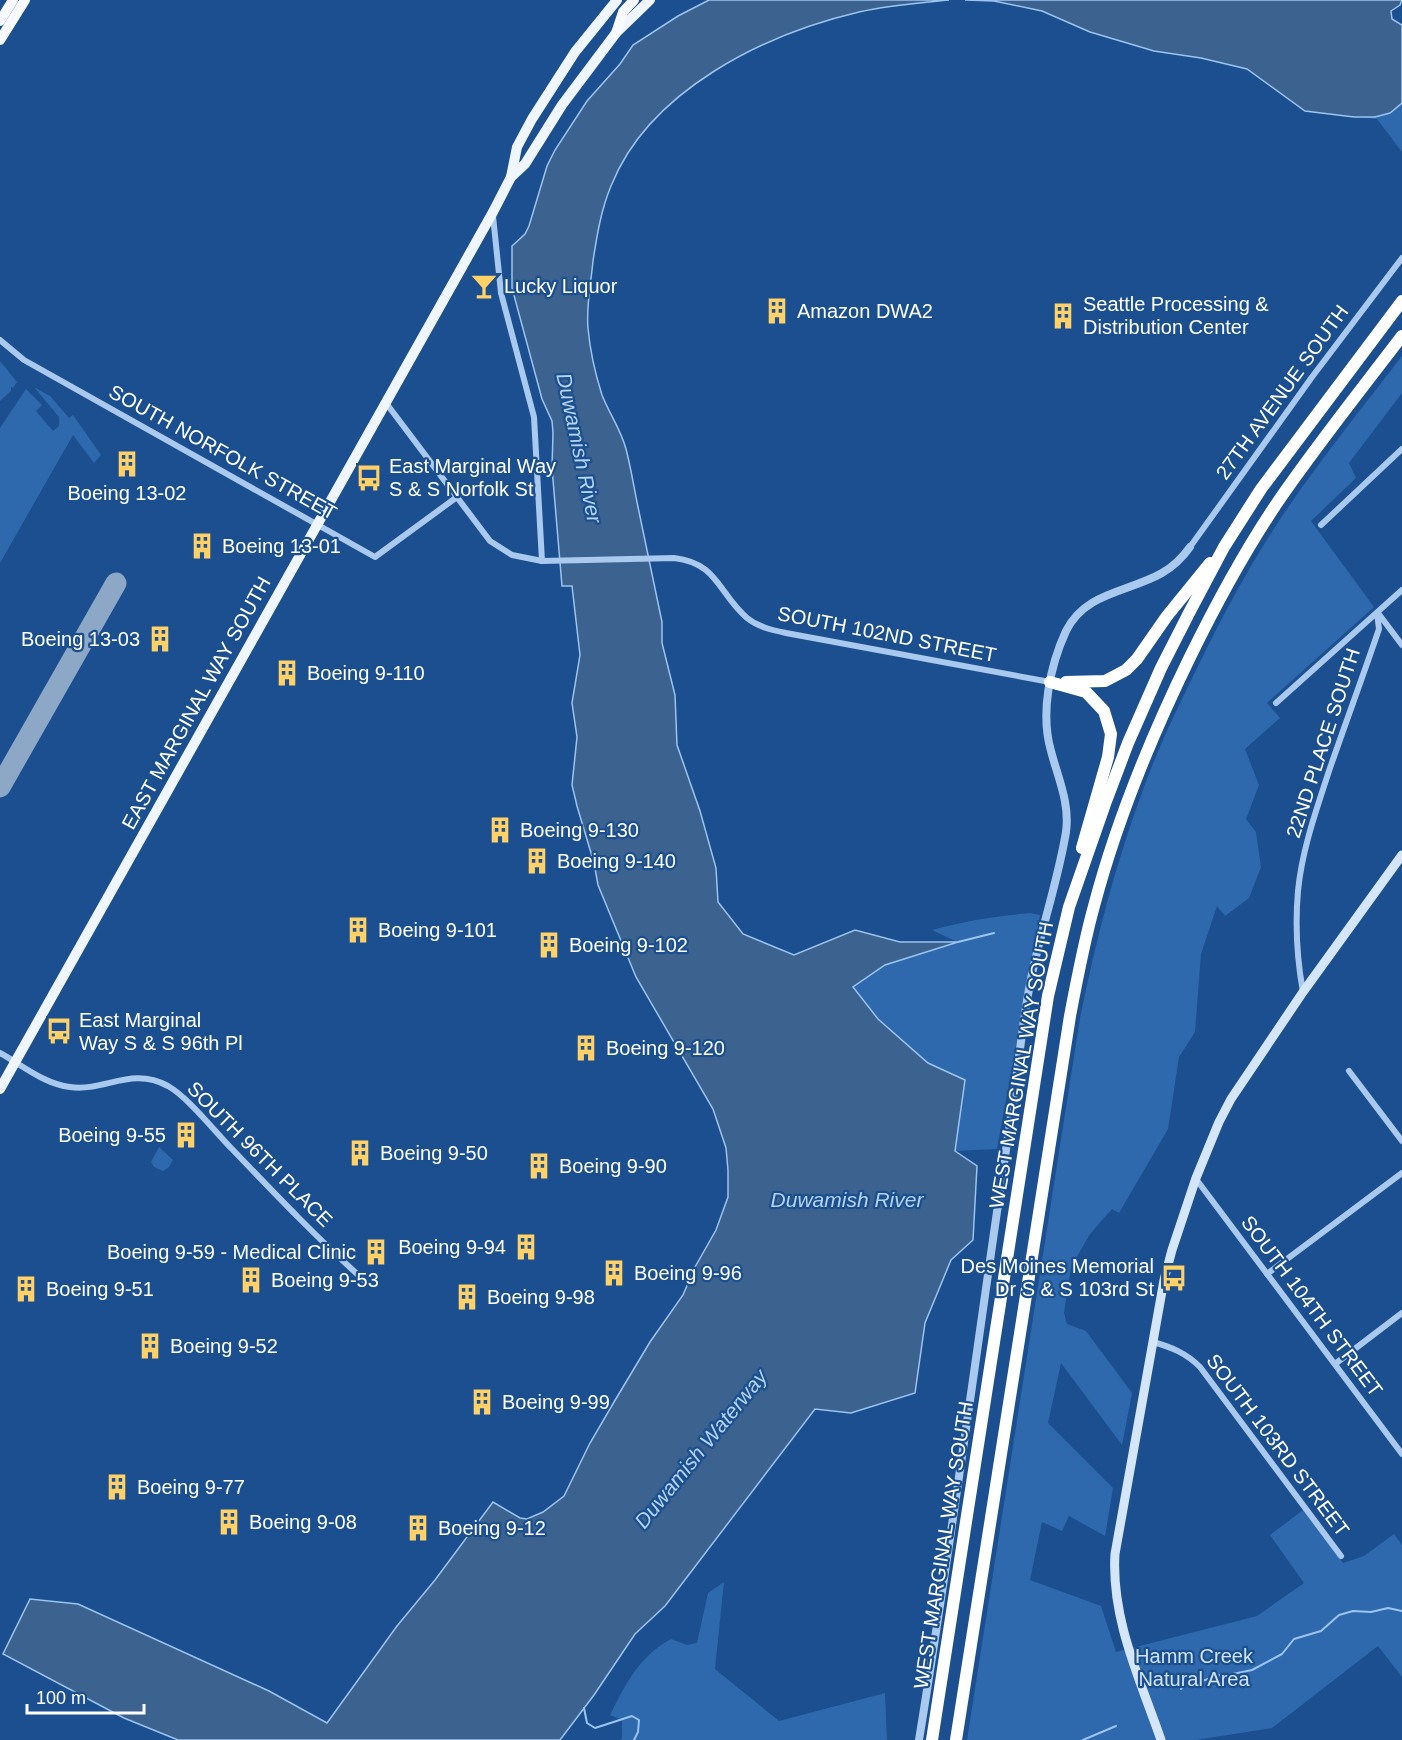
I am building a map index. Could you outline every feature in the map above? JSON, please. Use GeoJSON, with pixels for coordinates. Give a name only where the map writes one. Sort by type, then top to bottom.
{"type":"FeatureCollection","features":[{"type":"Feature","properties":{"kind":"highway"},"geometry":{"type":"LineString","coordinates":[[0,21],[13,0]]}},
{"type":"Feature","properties":{"kind":"highway"},"geometry":{"type":"LineString","coordinates":[[0,40],[25,0]]}},
{"type":"Feature","properties":{"kind":"highway"},"geometry":{"type":"LineString","coordinates":[[616,33],[623,12],[634,0]]}},
{"type":"Feature","properties":{"kind":"highway","name":"WEST MARGINAL WAY SOUTH"},"geometry":{"type":"LineString","coordinates":[[932,1740],[1048,996],[1069,907],[1128,743],[1161,668],[1224,547],[1262,489],[1402,301]]}},
{"type":"Feature","properties":{"kind":"highway","name":"WEST MARGINAL WAY SOUTH"},"geometry":{"type":"LineString","coordinates":[[956,1740],[1070,1016],[1094,905],[1113,842],[1134,782],[1162,715],[1236,571],[1277,504],[1402,336]]}},
{"type":"Feature","properties":{"kind":"highway"},"geometry":{"type":"LineString","coordinates":[[1050,682],[1105,681],[1126,670],[1137,659],[1189,588],[1224,547]]}},
{"type":"Feature","properties":{"kind":"highway"},"geometry":{"type":"LineString","coordinates":[[1050,682],[1086,692],[1104,711],[1111,734],[1110,749],[1085,837],[1069,907]]}},
{"type":"Feature","properties":{"kind":"main road","name":"EAST MARGINAL WAY SOUTH"},"geometry":{"type":"LineString","coordinates":[[0,1089],[493,212],[511,177],[517,147],[535,113],[575,52],[617,0]]}},
{"type":"Feature","properties":{"kind":"main road","name":"EAST MARGINAL WAY SOUTH"},"geometry":{"type":"LineString","coordinates":[[511,177],[525,164],[562,105],[616,33],[650,0]]}},
{"type":"Feature","properties":{"kind":"main road"},"geometry":{"type":"LineString","coordinates":[[1161,1740],[1122,1628],[1115,1592],[1114,1572],[1115,1554],[1153,1342],[1172,1250],[1196,1178],[1231,1099],[1303,992],[1402,855]]}},
{"type":"Feature","properties":{"kind":"street"},"geometry":{"type":"LineString","coordinates":[[493,212],[503,304],[534,417],[542,561]]}},
{"type":"Feature","properties":{"kind":"street","name":"27TH AVENUE SOUTH"},"geometry":{"type":"LineString","coordinates":[[1190,547],[1312,377],[1402,258]]}},
{"type":"Feature","properties":{"kind":"street","name":"SOUTH NORFOLK STREET"},"geometry":{"type":"LineString","coordinates":[[0,340],[24,360],[375,557],[457,497]]}},
{"type":"Feature","properties":{"kind":"street","name":"SOUTH 102ND STREET"},"geometry":{"type":"LineString","coordinates":[[386,403],[496,546],[512,555],[542,561],[686,559],[706,569],[748,618],[775,631],[1050,682]]}},
{"type":"Feature","properties":{"kind":"street"},"geometry":{"type":"LineString","coordinates":[[1321,525],[1402,449]]}},
{"type":"Feature","properties":{"kind":"street"},"geometry":{"type":"LineString","coordinates":[[919,1740],[944,1586],[1028,990],[1065,834],[1066,806],[1050,750],[1047,726],[1050,682],[1064,635],[1084,608],[1104,596],[1162,573],[1183,557],[1190,547]]}},
{"type":"Feature","properties":{"kind":"street"},"geometry":{"type":"LineString","coordinates":[[1276,704],[1402,590]]}},
{"type":"Feature","properties":{"kind":"street"},"geometry":{"type":"LineString","coordinates":[[1377,613],[1402,645]]}},
{"type":"Feature","properties":{"kind":"street","name":"22ND PLACE SOUTH"},"geometry":{"type":"LineString","coordinates":[[1303,992],[1298,965],[1297,926],[1298,892],[1305,849],[1318,802],[1378,629],[1377,613]]}},
{"type":"Feature","properties":{"kind":"street","name":"SOUTH 96TH PLACE"},"geometry":{"type":"LineString","coordinates":[[0,1053],[52,1082],[72,1087],[94,1086],[129,1078],[155,1080],[169,1087],[184,1099],[366,1282]]}},
{"type":"Feature","properties":{"kind":"street"},"geometry":{"type":"LineString","coordinates":[[1350,1071],[1402,1141]]}},
{"type":"Feature","properties":{"kind":"street"},"geometry":{"type":"LineString","coordinates":[[1267,1274],[1402,1173]]}},
{"type":"Feature","properties":{"kind":"street","name":"SOUTH 104TH STREET"},"geometry":{"type":"LineString","coordinates":[[1196,1178],[1401,1452]]}},
{"type":"Feature","properties":{"kind":"street"},"geometry":{"type":"LineString","coordinates":[[1335,1364],[1402,1313]]}},
{"type":"Feature","properties":{"kind":"street","name":"SOUTH 103RD STREET"},"geometry":{"type":"LineString","coordinates":[[1153,1342],[1173,1348],[1200,1366],[1341,1556]]}},
{"type":"Feature","properties":{"kind":"green space"},"geometry":{"type":"Polygon","coordinates":[[[1402,103],[1402,152],[1377,119],[1354,117],[1380,116],[1402,103]]]}},
{"type":"Feature","properties":{"kind":"green space","name":"Hamm Creek Natural Area"},"geometry":{"type":"Polygon","coordinates":[[[1402,356],[1402,393],[1349,463],[1356,478],[1311,521],[1374,607],[1267,703],[1280,718],[1245,749],[1259,785],[1246,819],[1256,832],[1261,867],[1249,898],[1225,916],[1217,906],[1201,954],[1195,1032],[1179,1057],[1168,1129],[1119,1213],[1112,1209],[1090,1234],[1071,1267],[1064,1313],[1067,1324],[1086,1331],[1132,1393],[1122,1445],[1061,1363],[1048,1423],[1113,1488],[1105,1536],[1069,1516],[1062,1531],[1042,1522],[1030,1580],[1101,1606],[1116,1652],[1257,1616],[1304,1583],[1270,1535],[1303,1510],[1343,1563],[1364,1556],[1394,1534],[1402,1545],[1402,1677],[1378,1646],[1272,1728],[1196,1740],[967,1740],[1080,1018],[1100,930],[1124,844],[1164,738],[1242,582],[1301,489],[1402,356]]]}},
{"type":"Feature","properties":{"kind":"green space"},"geometry":{"type":"Polygon","coordinates":[[[0,361],[17,382],[0,401],[0,361]]]}},
{"type":"Feature","properties":{"kind":"green space"},"geometry":{"type":"Polygon","coordinates":[[[34,387],[50,396],[69,418],[73,415],[101,455],[94,463],[73,435],[0,563],[0,428],[26,389],[42,405],[36,411],[53,431],[59,426],[59,417],[34,387]]]}},
{"type":"Feature","properties":{"kind":"green space"},"geometry":{"type":"Polygon","coordinates":[[[1030,913],[1040,915],[997,1149],[955,1151],[965,1080],[928,1063],[878,1019],[853,986],[885,965],[957,942],[932,930],[980,919],[1030,913]]]}},
{"type":"Feature","properties":{"kind":"green space"},"geometry":{"type":"Polygon","coordinates":[[[159,1147],[173,1160],[163,1171],[154,1167],[151,1162],[159,1147]]]}},
{"type":"Feature","properties":{"kind":"green space"},"geometry":{"type":"Polygon","coordinates":[[[724,1582],[715,1669],[779,1721],[885,1693],[887,1740],[620,1740],[622,1739],[622,1720],[610,1715],[628,1682],[650,1653],[671,1639],[687,1645],[697,1643],[708,1593],[724,1582]]]}},
{"type":"Feature","properties":{"kind":"water","name":"Duwamish River"},"geometry":{"type":"Polygon","coordinates":[[[709,0],[949,0],[904,4],[859,12],[786,35],[749,51],[714,71],[681,95],[653,121],[629,152],[611,186],[596,242],[588,320],[591,354],[599,387],[624,442],[629,463],[662,622],[662,643],[675,695],[677,745],[700,811],[716,868],[718,902],[743,934],[794,955],[855,930],[900,942],[958,942],[885,965],[853,987],[878,1019],[928,1063],[965,1080],[955,1151],[977,1166],[973,1240],[951,1260],[925,1323],[915,1393],[851,1413],[815,1409],[665,1606],[635,1634],[560,1740],[178,1740],[124,1718],[3,1654],[30,1599],[78,1604],[269,1691],[327,1723],[397,1626],[435,1580],[493,1502],[520,1518],[527,1519],[543,1512],[564,1496],[590,1443],[614,1402],[650,1342],[683,1295],[695,1267],[716,1230],[728,1197],[726,1148],[713,1109],[636,977],[598,885],[572,785],[577,737],[572,703],[580,655],[572,586],[562,586],[552,468],[552,421],[542,399],[512,288],[512,246],[525,234],[547,166],[587,101],[620,64],[633,45],[678,16],[709,0]]]}},
{"type":"Feature","properties":{"kind":"water"},"geometry":{"type":"Polygon","coordinates":[[[965,0],[1402,0],[1400,5],[1391,11],[1392,19],[1402,25],[1402,103],[1390,113],[1375,117],[1305,111],[1247,69],[1201,58],[1154,51],[1090,32],[1042,11],[994,1],[965,0]]]}},
{"type":"Feature","properties":{"kind":"waterway"},"geometry":{"type":"LineString","coordinates":[[958,942],[994,933]]}},
{"type":"Feature","properties":{"kind":"waterway"},"geometry":{"type":"LineString","coordinates":[[1181,1689],[1190,1679],[1202,1681],[1220,1675],[1252,1670],[1282,1654],[1294,1639],[1321,1631],[1339,1615],[1353,1611],[1371,1612],[1388,1608],[1402,1611]]}},
{"type":"Feature","properties":{"kind":"waterway"},"geometry":{"type":"LineString","coordinates":[[584,1708],[587,1723],[595,1728],[632,1716],[639,1720],[638,1732],[634,1740]]}},
{"type":"Feature","properties":{"kind":"waterway"},"geometry":{"type":"LineString","coordinates":[[1083,1740],[1116,1726]]}},
{"type":"Feature","properties":{"kind":"taxiway"},"geometry":{"type":"LineString","coordinates":[[0,787],[116,583]]}},
{"type":"Feature","properties":{"kind":"place","name":"Lucky Liquor"},"geometry":{"type":"Point","coordinates":[484,286]}},
{"type":"Feature","properties":{"kind":"place","name":"Amazon DWA2"},"geometry":{"type":"Point","coordinates":[777,311]}},
{"type":"Feature","properties":{"kind":"place","name":"Seattle Processing & Distribution Center"},"geometry":{"type":"Point","coordinates":[1063,316]}},
{"type":"Feature","properties":{"kind":"place","name":"Boeing 13-02"},"geometry":{"type":"Point","coordinates":[127,464]}},
{"type":"Feature","properties":{"kind":"place","name":"East Marginal Way S & S Norfolk St"},"geometry":{"type":"Point","coordinates":[369,478]}},
{"type":"Feature","properties":{"kind":"place","name":"Boeing 13-01"},"geometry":{"type":"Point","coordinates":[202,546]}},
{"type":"Feature","properties":{"kind":"place","name":"Boeing 13-03"},"geometry":{"type":"Point","coordinates":[160,639]}},
{"type":"Feature","properties":{"kind":"place","name":"Boeing 9-110"},"geometry":{"type":"Point","coordinates":[287,673]}},
{"type":"Feature","properties":{"kind":"place","name":"Boeing 9-130"},"geometry":{"type":"Point","coordinates":[500,830]}},
{"type":"Feature","properties":{"kind":"place","name":"Boeing 9-140"},"geometry":{"type":"Point","coordinates":[537,861]}},
{"type":"Feature","properties":{"kind":"place","name":"Boeing 9-101"},"geometry":{"type":"Point","coordinates":[358,930]}},
{"type":"Feature","properties":{"kind":"place","name":"Boeing 9-102"},"geometry":{"type":"Point","coordinates":[549,945]}},
{"type":"Feature","properties":{"kind":"place","name":"East Marginal Way S & S 96th Pl"},"geometry":{"type":"Point","coordinates":[59,1031]}},
{"type":"Feature","properties":{"kind":"place","name":"Boeing 9-120"},"geometry":{"type":"Point","coordinates":[586,1048]}},
{"type":"Feature","properties":{"kind":"place","name":"Boeing 9-55"},"geometry":{"type":"Point","coordinates":[186,1135]}},
{"type":"Feature","properties":{"kind":"place","name":"Boeing 9-50"},"geometry":{"type":"Point","coordinates":[360,1153]}},
{"type":"Feature","properties":{"kind":"place","name":"Boeing 9-90"},"geometry":{"type":"Point","coordinates":[539,1166]}},
{"type":"Feature","properties":{"kind":"place","name":"Boeing 9-94"},"geometry":{"type":"Point","coordinates":[526,1247]}},
{"type":"Feature","properties":{"kind":"place","name":"Boeing 9-59 - Medical Clinic"},"geometry":{"type":"Point","coordinates":[376,1252]}},
{"type":"Feature","properties":{"kind":"place","name":"Boeing 9-96"},"geometry":{"type":"Point","coordinates":[614,1273]}},
{"type":"Feature","properties":{"kind":"place","name":"Des Moines Memorial Dr S & S 103rd St"},"geometry":{"type":"Point","coordinates":[1174,1278]}},
{"type":"Feature","properties":{"kind":"place","name":"Boeing 9-53"},"geometry":{"type":"Point","coordinates":[251,1280]}},
{"type":"Feature","properties":{"kind":"place","name":"Boeing 9-51"},"geometry":{"type":"Point","coordinates":[26,1289]}},
{"type":"Feature","properties":{"kind":"place","name":"Boeing 9-98"},"geometry":{"type":"Point","coordinates":[467,1297]}},
{"type":"Feature","properties":{"kind":"place","name":"Boeing 9-52"},"geometry":{"type":"Point","coordinates":[150,1346]}},
{"type":"Feature","properties":{"kind":"place","name":"Boeing 9-99"},"geometry":{"type":"Point","coordinates":[482,1402]}},
{"type":"Feature","properties":{"kind":"place","name":"Boeing 9-77"},"geometry":{"type":"Point","coordinates":[117,1487]}},
{"type":"Feature","properties":{"kind":"place","name":"Boeing 9-08"},"geometry":{"type":"Point","coordinates":[229,1522]}},
{"type":"Feature","properties":{"kind":"place","name":"Boeing 9-12"},"geometry":{"type":"Point","coordinates":[418,1528]}},
{"type":"Feature","properties":{"kind":"water label","name":"Duwamish Waterway"},"geometry":{"type":"Point","coordinates":[701,1449]}}]}
